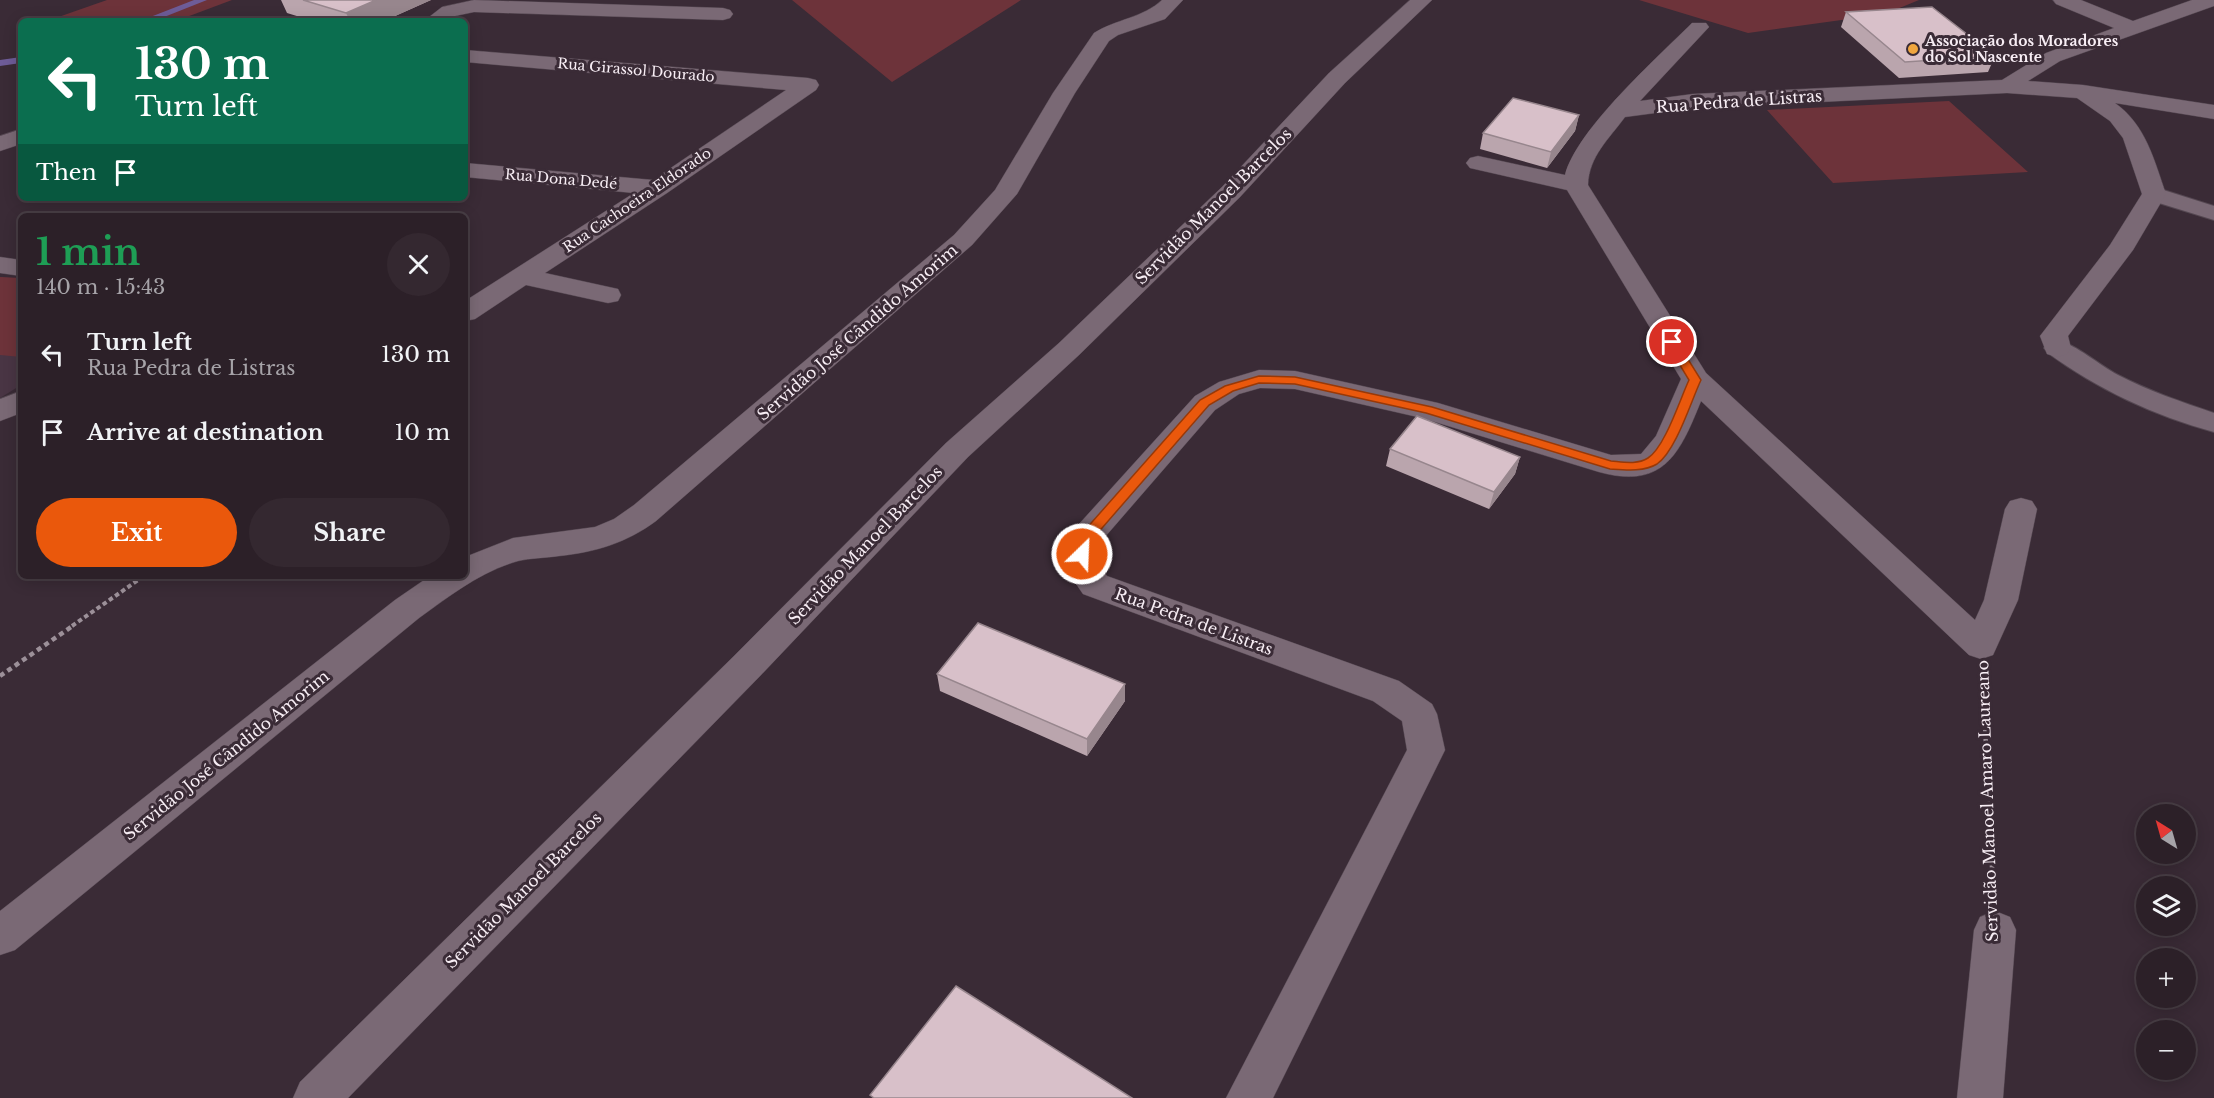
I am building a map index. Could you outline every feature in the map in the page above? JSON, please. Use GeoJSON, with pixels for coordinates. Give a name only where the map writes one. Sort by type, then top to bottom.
{"type":"FeatureCollection","features":[{"type":"Feature","properties":{"kind":"street","name":"Servidão José Cândido Amorim"},"geometry":{"type":"LineString","coordinates":[[468,569],[513,550],[603,537],[625,527],[645,513],[963,240],[1005,194],[1045,123],[1101,37],[1158,15],[1173,0]]}},
{"type":"Feature","properties":{"kind":"street","name":"Servidão Manoel Barcelos"},"geometry":{"type":"LineString","coordinates":[[316,1098],[747,666],[957,450],[1069,349],[1223,201],[1337,78],[1422,0]]}},
{"type":"Feature","properties":{"kind":"street"},"geometry":{"type":"LineString","coordinates":[[2063,0],[2135,29]]}},
{"type":"Feature","properties":{"kind":"street"},"geometry":{"type":"LineString","coordinates":[[2007,86],[2053,57],[2211,0]]}},
{"type":"Feature","properties":{"kind":"street"},"geometry":{"type":"LineString","coordinates":[[438,18],[449,11],[474,6],[723,14]]}},
{"type":"Feature","properties":{"kind":"street"},"geometry":{"type":"LineString","coordinates":[[1699,27],[1618,111],[1581,159],[1575,172],[1576,185],[1695,380],[1981,646]]}},
{"type":"Feature","properties":{"kind":"street","name":"Rua Girassol Dourado"},"geometry":{"type":"LineString","coordinates":[[468,56],[808,85]]}},
{"type":"Feature","properties":{"kind":"street","name":"Rua Cachoeira Eldorado"},"geometry":{"type":"LineString","coordinates":[[468,311],[658,188],[808,85]]}},
{"type":"Feature","properties":{"kind":"street","name":"Rua Pedra de Listras"},"geometry":{"type":"LineString","coordinates":[[1618,111],[1693,101],[2007,86],[2084,92],[2214,112]]}},
{"type":"Feature","properties":{"kind":"street"},"geometry":{"type":"LineString","coordinates":[[2057,348],[2054,336],[2137,228],[2154,194],[2134,137],[2118,116],[2084,92]]}},
{"type":"Feature","properties":{"kind":"street"},"geometry":{"type":"LineString","coordinates":[[0,144],[18,137]]}},
{"type":"Feature","properties":{"kind":"street"},"geometry":{"type":"LineString","coordinates":[[1478,163],[1576,185]]}},
{"type":"Feature","properties":{"kind":"street","name":"Rua Dona Dedé"},"geometry":{"type":"LineString","coordinates":[[468,170],[658,188]]}},
{"type":"Feature","properties":{"kind":"street"},"geometry":{"type":"LineString","coordinates":[[0,265],[18,268]]}},
{"type":"Feature","properties":{"kind":"street"},"geometry":{"type":"LineString","coordinates":[[522,276],[608,295]]}},
{"type":"Feature","properties":{"kind":"street","name":"Rua Pedra de Listras"},"geometry":{"type":"LineString","coordinates":[[1249,1098],[1426,750],[1419,714],[1386,691],[1095,585],[1082,567],[1082,542],[1205,403],[1229,388],[1259,380],[1295,381],[1400,402],[1610,465],[1633,467],[1652,461],[1664,449],[1695,380]]}},
{"type":"Feature","properties":{"kind":"street"},"geometry":{"type":"LineString","coordinates":[[0,412],[18,402]]}},
{"type":"Feature","properties":{"kind":"street","name":"Servidão Manoel Amaro Laureano"},"geometry":{"type":"LineString","coordinates":[[1981,646],[2001,600],[2021,509]]}},
{"type":"Feature","properties":{"kind":"street","name":"Servidão José Cândido Amorim"},"geometry":{"type":"LineString","coordinates":[[0,936],[406,609],[450,579]]}},
{"type":"Feature","properties":{"kind":"street","name":"Servidão Manoel Amaro Laureano"},"geometry":{"type":"LineString","coordinates":[[1980,1098],[1995,930]]}},
{"type":"Feature","properties":{"kind":"lane"},"geometry":{"type":"LineString","coordinates":[[2154,194],[2214,213]]}},
{"type":"Feature","properties":{"kind":"lane"},"geometry":{"type":"LineString","coordinates":[[2057,348],[2078,364],[2111,382],[2214,423]]}},
{"type":"Feature","properties":{"kind":"path"},"geometry":{"type":"LineString","coordinates":[[0,676],[140,579]]}},
{"type":"Feature","properties":{"kind":"path","name":"Servidão Manoel Amaro Laureano"},"geometry":{"type":"LineString","coordinates":[[1981,646],[1995,930]]}},
{"type":"Feature","properties":{"kind":"shaded area"},"geometry":{"type":"Polygon","coordinates":[[[107,0],[232,0],[184,18],[56,18],[107,0]]]}},
{"type":"Feature","properties":{"kind":"shaded area"},"geometry":{"type":"Polygon","coordinates":[[[792,0],[1021,0],[892,82],[792,0]]]}},
{"type":"Feature","properties":{"kind":"shaded area"},"geometry":{"type":"Polygon","coordinates":[[[1639,0],[1919,0],[1885,14],[1748,33],[1639,0]]]}},
{"type":"Feature","properties":{"kind":"shaded area"},"geometry":{"type":"Polygon","coordinates":[[[1949,101],[2028,172],[1833,183],[1767,110],[1949,101]]]}},
{"type":"Feature","properties":{"kind":"shaded area"},"geometry":{"type":"Polygon","coordinates":[[[0,277],[18,279],[18,387],[0,398],[0,277]]]}},
{"type":"Feature","properties":{"kind":"shaded area"},"geometry":{"type":"Polygon","coordinates":[[[0,277],[18,278],[18,357],[0,355],[0,277]]]}},
{"type":"Feature","properties":{"kind":"building"},"geometry":{"type":"Polygon","coordinates":[[[303,0],[376,0],[346,13],[303,0]]]}},
{"type":"Feature","properties":{"kind":"building"},"geometry":{"type":"Polygon","coordinates":[[[1932,7],[1995,56],[1905,62],[1846,12],[1932,7]]]}},
{"type":"Feature","properties":{"kind":"building"},"geometry":{"type":"Polygon","coordinates":[[[1513,98],[1579,115],[1551,152],[1483,133],[1513,98]]]}},
{"type":"Feature","properties":{"kind":"building"},"geometry":{"type":"Polygon","coordinates":[[[1417,416],[1520,457],[1494,492],[1390,449],[1417,416]]]}},
{"type":"Feature","properties":{"kind":"building"},"geometry":{"type":"Polygon","coordinates":[[[978,623],[1125,684],[1087,739],[937,674],[978,623]]]}},
{"type":"Feature","properties":{"kind":"building"},"geometry":{"type":"Polygon","coordinates":[[[956,986],[1132,1098],[874,1098],[870,1095],[956,986]]]}},
{"type":"Feature","properties":{"kind":"waterway"},"geometry":{"type":"LineString","coordinates":[[153,18],[202,0]]}},
{"type":"Feature","properties":{"kind":"waterway"},"geometry":{"type":"LineString","coordinates":[[2210,20],[2214,21]]}},
{"type":"Feature","properties":{"kind":"waterway"},"geometry":{"type":"LineString","coordinates":[[0,63],[18,60]]}},
{"type":"Feature","properties":{"kind":"place","name":"Associação dos Moradores do Sol Nascente"},"geometry":{"type":"Point","coordinates":[1913,49]}},
{"type":"Feature","properties":{"kind":"route"},"geometry":{"type":"LineString","coordinates":[[1082,554],[1082,542],[1189,420],[1205,403],[1229,388],[1259,380],[1295,381],[1400,402],[1610,465],[1633,467],[1652,461],[1664,449],[1695,380],[1672,342]]}}]}
